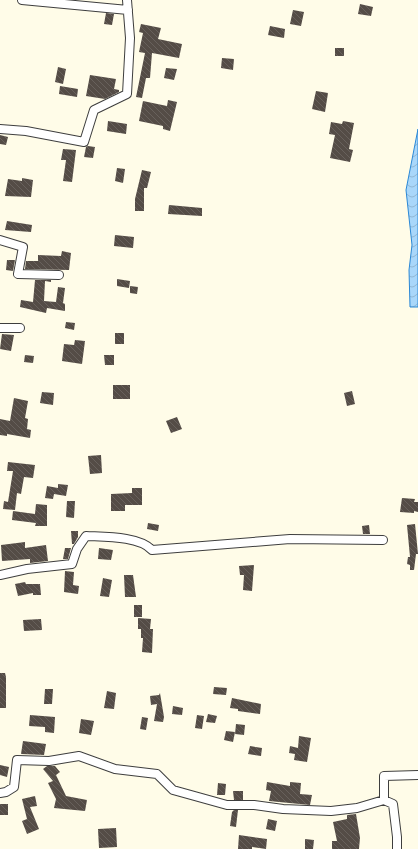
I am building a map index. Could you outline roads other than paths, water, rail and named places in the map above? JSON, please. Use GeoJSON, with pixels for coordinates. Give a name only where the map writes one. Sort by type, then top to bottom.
{"type":"FeatureCollection","features":[{"type":"Feature","properties":{"kind":"street"},"geometry":{"type":"LineString","coordinates":[[22,0],[128,10]]}},
{"type":"Feature","properties":{"kind":"street"},"geometry":{"type":"LineString","coordinates":[[0,128],[26,131],[84,142],[94,110],[127,94],[130,38],[127,0]]}},
{"type":"Feature","properties":{"kind":"street"},"geometry":{"type":"LineString","coordinates":[[0,240],[22,246],[18,274],[59,275]]}},
{"type":"Feature","properties":{"kind":"street"},"geometry":{"type":"LineString","coordinates":[[0,328],[20,328]]}},
{"type":"Feature","properties":{"kind":"street"},"geometry":{"type":"LineString","coordinates":[[0,575],[27,569],[72,564],[77,549],[86,536],[123,538],[148,545],[152,550],[290,539],[382,540]]}},
{"type":"Feature","properties":{"kind":"street"},"geometry":{"type":"LineString","coordinates":[[0,793],[6,792],[14,787],[17,760],[49,760],[79,756],[115,769],[157,774],[172,790],[227,804],[254,805],[283,809],[331,811],[357,808],[384,800],[393,804],[398,838],[397,849]]}},
{"type":"Feature","properties":{"kind":"street"},"geometry":{"type":"LineString","coordinates":[[384,800],[384,776],[418,775]]}},
{"type":"Feature","properties":{"kind":"water"},"geometry":{"type":"Polygon","coordinates":[[[418,129],[418,307],[410,307],[409,270],[412,245],[406,190],[418,129]]]}}]}
